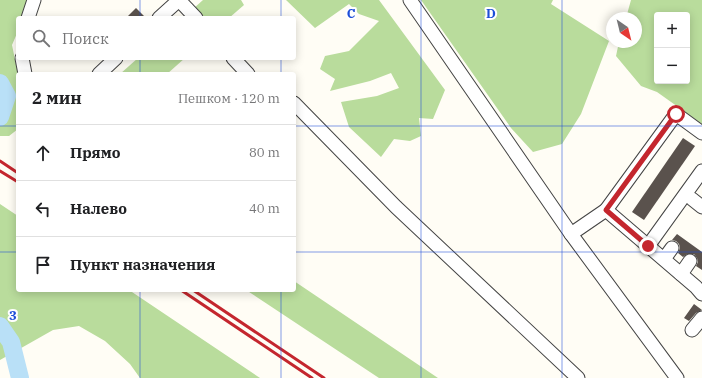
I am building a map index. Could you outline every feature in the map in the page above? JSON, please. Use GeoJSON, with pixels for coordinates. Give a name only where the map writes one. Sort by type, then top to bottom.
{"type":"FeatureCollection","features":[{"type":"Feature","properties":{"kind":"street"},"geometry":{"type":"LineString","coordinates":[[29,16],[34,0]]}},
{"type":"Feature","properties":{"kind":"street"},"geometry":{"type":"LineString","coordinates":[[162,16],[179,0],[194,16]]}},
{"type":"Feature","properties":{"kind":"street"},"geometry":{"type":"LineString","coordinates":[[410,0],[571,234],[677,378]]}},
{"type":"Feature","properties":{"kind":"street"},"geometry":{"type":"LineString","coordinates":[[22,60],[25,72]]}},
{"type":"Feature","properties":{"kind":"street"},"geometry":{"type":"LineString","coordinates":[[101,72],[114,60]]}},
{"type":"Feature","properties":{"kind":"street"},"geometry":{"type":"LineString","coordinates":[[235,60],[246,72]]}},
{"type":"Feature","properties":{"kind":"street"},"geometry":{"type":"LineString","coordinates":[[296,105],[396,207],[578,378]]}},
{"type":"Feature","properties":{"kind":"street"},"geometry":{"type":"LineString","coordinates":[[571,234],[606,210],[676,114],[702,133]]}},
{"type":"Feature","properties":{"kind":"street"},"geometry":{"type":"LineString","coordinates":[[648,246],[702,171]]}},
{"type":"Feature","properties":{"kind":"street"},"geometry":{"type":"LineString","coordinates":[[606,210],[664,259],[702,294]]}},
{"type":"Feature","properties":{"kind":"street"},"geometry":{"type":"LineString","coordinates":[[664,259],[672,248]]}},
{"type":"Feature","properties":{"kind":"street"},"geometry":{"type":"LineString","coordinates":[[681,274],[690,261]]}},
{"type":"Feature","properties":{"kind":"street"},"geometry":{"type":"LineString","coordinates":[[692,330],[702,318]]}},
{"type":"Feature","properties":{"kind":"green space"},"geometry":{"type":"Polygon","coordinates":[[[0,0],[31,0],[24,16],[16,16],[16,36],[12,45],[18,72],[16,72],[16,131],[9,136],[0,136],[0,0]]]}},
{"type":"Feature","properties":{"kind":"green space"},"geometry":{"type":"Polygon","coordinates":[[[203,0],[241,0],[244,5],[231,16],[185,16],[203,0]]]}},
{"type":"Feature","properties":{"kind":"green space"},"geometry":{"type":"Polygon","coordinates":[[[286,0],[379,0],[445,90],[433,119],[419,118],[421,136],[410,141],[394,139],[381,157],[349,127],[341,102],[377,96],[399,88],[391,73],[370,81],[330,91],[335,79],[320,69],[325,56],[349,51],[379,21],[359,14],[349,4],[315,28],[286,0]]]}},
{"type":"Feature","properties":{"kind":"green space"},"geometry":{"type":"Polygon","coordinates":[[[421,0],[553,0],[551,4],[606,39],[606,48],[581,114],[562,144],[533,152],[511,128],[421,0]]]}},
{"type":"Feature","properties":{"kind":"green space"},"geometry":{"type":"Polygon","coordinates":[[[631,0],[702,0],[702,124],[657,92],[641,86],[616,56],[618,48],[642,48],[642,12],[628,12],[631,0]]]}},
{"type":"Feature","properties":{"kind":"green space"},"geometry":{"type":"Polygon","coordinates":[[[136,60],[183,60],[169,72],[122,72],[136,60]]]}},
{"type":"Feature","properties":{"kind":"green space"},"geometry":{"type":"Polygon","coordinates":[[[0,204],[16,215],[16,292],[132,292],[260,378],[140,378],[130,364],[105,341],[79,326],[53,330],[0,360],[0,204]]]}},
{"type":"Feature","properties":{"kind":"green space"},"geometry":{"type":"Polygon","coordinates":[[[296,282],[438,378],[379,378],[249,292],[296,292],[296,282]]]}},
{"type":"Feature","properties":{"kind":"building"},"geometry":{"type":"Polygon","coordinates":[[[136,8],[144,16],[128,16],[136,8]]]}},
{"type":"Feature","properties":{"kind":"building"},"geometry":{"type":"Polygon","coordinates":[[[683,138],[695,146],[644,220],[632,212],[683,138]]]}},
{"type":"Feature","properties":{"kind":"building"},"geometry":{"type":"Polygon","coordinates":[[[677,234],[702,252],[702,270],[696,266],[698,262],[694,254],[687,254],[683,257],[678,253],[680,248],[679,244],[672,240],[677,234]]]}},
{"type":"Feature","properties":{"kind":"building"},"geometry":{"type":"Polygon","coordinates":[[[694,304],[702,310],[696,313],[689,321],[684,318],[694,304]]]}},
{"type":"Feature","properties":{"kind":"waterway"},"geometry":{"type":"LineString","coordinates":[[0,83],[7,96],[0,117]]}},
{"type":"Feature","properties":{"kind":"waterway"},"geometry":{"type":"LineString","coordinates":[[0,326],[11,342],[20,378]]}},
{"type":"Feature","properties":{"kind":"railway"},"geometry":{"type":"LineString","coordinates":[[0,161],[16,172]]}},
{"type":"Feature","properties":{"kind":"railway"},"geometry":{"type":"LineString","coordinates":[[0,171],[16,181]]}},
{"type":"Feature","properties":{"kind":"railway"},"geometry":{"type":"LineString","coordinates":[[184,292],[312,378]]}},
{"type":"Feature","properties":{"kind":"railway"},"geometry":{"type":"LineString","coordinates":[[196,292],[324,378]]}},
{"type":"Feature","properties":{"kind":"route"},"geometry":{"type":"LineString","coordinates":[[648,246],[606,210],[676,114]]}}]}
